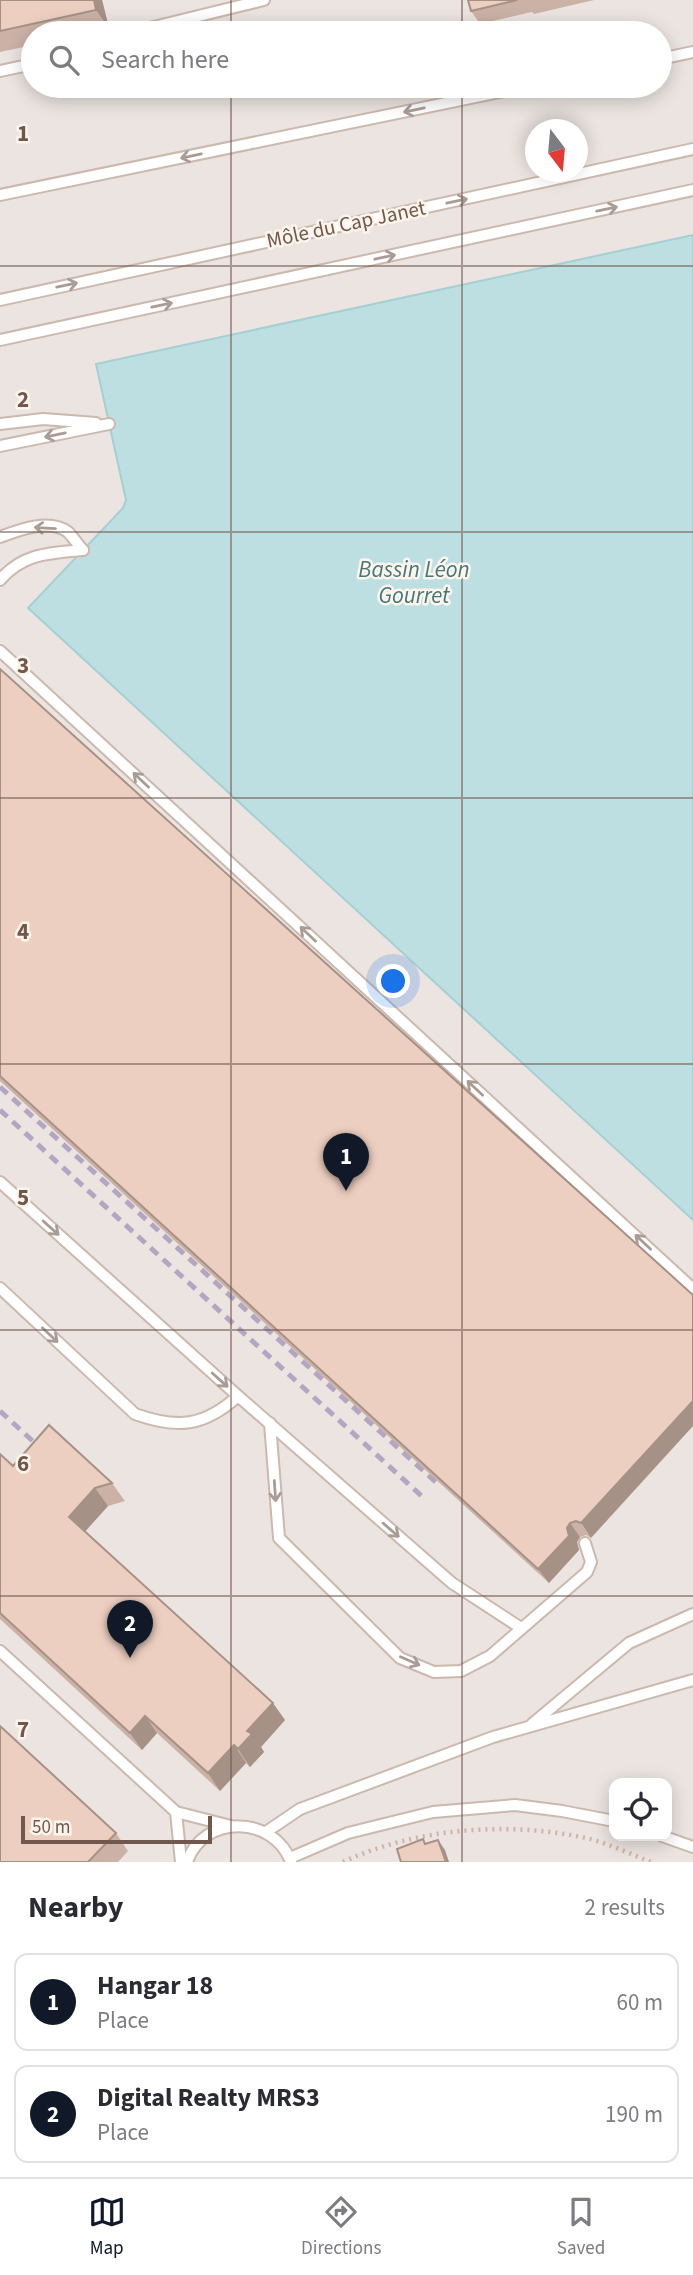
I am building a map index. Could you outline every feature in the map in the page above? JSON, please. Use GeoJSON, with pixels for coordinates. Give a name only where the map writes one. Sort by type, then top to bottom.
{"type":"FeatureCollection","features":[{"type":"Feature","properties":{"kind":"lane"},"geometry":{"type":"LineString","coordinates":[[178,21],[264,0]]}},
{"type":"Feature","properties":{"kind":"lane"},"geometry":{"type":"LineString","coordinates":[[672,56],[693,52]]}},
{"type":"Feature","properties":{"kind":"lane"},"geometry":{"type":"LineString","coordinates":[[0,71],[21,67]]}},
{"type":"Feature","properties":{"kind":"lane"},"geometry":{"type":"LineString","coordinates":[[0,195],[471,98]]}},
{"type":"Feature","properties":{"kind":"lane","name":"Môle du Cap Janet"},"geometry":{"type":"LineString","coordinates":[[0,299],[693,149]]}},
{"type":"Feature","properties":{"kind":"lane","name":"Môle du Cap Janet"},"geometry":{"type":"LineString","coordinates":[[0,340],[693,190]]}},
{"type":"Feature","properties":{"kind":"lane"},"geometry":{"type":"LineString","coordinates":[[0,424],[43,418],[109,424],[0,446]]}},
{"type":"Feature","properties":{"kind":"lane"},"geometry":{"type":"LineString","coordinates":[[0,537],[17,530],[45,526],[67,531],[83,550],[40,554],[10,568],[0,580]]}},
{"type":"Feature","properties":{"kind":"lane"},"geometry":{"type":"LineString","coordinates":[[0,651],[693,1289]]}},
{"type":"Feature","properties":{"kind":"lane"},"geometry":{"type":"LineString","coordinates":[[0,1182],[237,1396],[452,1583],[521,1628]]}},
{"type":"Feature","properties":{"kind":"lane"},"geometry":{"type":"LineString","coordinates":[[0,1288],[135,1414],[160,1423],[195,1422],[219,1413],[237,1396]]}},
{"type":"Feature","properties":{"kind":"lane"},"geometry":{"type":"LineString","coordinates":[[270,1423],[279,1538],[400,1658],[434,1672],[461,1671],[490,1656],[587,1572],[591,1562],[585,1544]]}},
{"type":"Feature","properties":{"kind":"lane"},"geometry":{"type":"LineString","coordinates":[[529,1727],[629,1643],[693,1614]]}},
{"type":"Feature","properties":{"kind":"lane"},"geometry":{"type":"LineString","coordinates":[[0,1651],[176,1812],[231,1826],[249,1826],[266,1832],[280,1843],[290,1860],[348,1833],[433,1812],[515,1805],[609,1820]]}},
{"type":"Feature","properties":{"kind":"lane"},"geometry":{"type":"LineString","coordinates":[[266,1832],[300,1809],[493,1737],[693,1680]]}},
{"type":"Feature","properties":{"kind":"lane"},"geometry":{"type":"LineString","coordinates":[[176,1812],[184,1862]]}},
{"type":"Feature","properties":{"kind":"lane"},"geometry":{"type":"LineString","coordinates":[[184,1862],[199,1842],[214,1831],[231,1826]]}},
{"type":"Feature","properties":{"kind":"lane"},"geometry":{"type":"LineString","coordinates":[[672,1840],[693,1847]]}},
{"type":"Feature","properties":{"kind":"path"},"geometry":{"type":"LineString","coordinates":[[343,1862],[396,1844],[468,1830],[524,1829],[587,1839],[651,1862]]}},
{"type":"Feature","properties":{"kind":"shaded area"},"geometry":{"type":"Polygon","coordinates":[[[0,0],[693,0],[693,235],[96,364],[126,500],[123,508],[29,608],[693,1220],[693,1862],[0,1862],[0,0]]]}},
{"type":"Feature","properties":{"kind":"water","name":"Bassin Léon Gourret"},"geometry":{"type":"Polygon","coordinates":[[[693,235],[693,1220],[28,608],[123,508],[126,500],[96,364],[693,235]]]}},
{"type":"Feature","properties":{"kind":"building"},"geometry":{"type":"Polygon","coordinates":[[[0,0],[94,0],[96,10],[46,21],[21,21],[21,26],[0,31],[0,0]]]}},
{"type":"Feature","properties":{"kind":"building"},"geometry":{"type":"Polygon","coordinates":[[[468,0],[517,0],[471,11],[468,0]]]}},
{"type":"Feature","properties":{"kind":"building"},"geometry":{"type":"Polygon","coordinates":[[[0,669],[693,1295],[693,1401],[581,1523],[570,1523],[567,1528],[569,1536],[538,1569],[0,1076],[0,669]]]}},
{"type":"Feature","properties":{"kind":"building"},"geometry":{"type":"Polygon","coordinates":[[[49,1425],[112,1483],[95,1488],[69,1517],[273,1703],[247,1731],[252,1734],[238,1749],[234,1745],[208,1773],[145,1716],[130,1733],[0,1613],[0,1454],[13,1466],[49,1425]]]}},
{"type":"Feature","properties":{"kind":"building"},"geometry":{"type":"Polygon","coordinates":[[[0,1726],[116,1833],[88,1862],[0,1862],[0,1726]]]}},
{"type":"Feature","properties":{"kind":"building"},"geometry":{"type":"Polygon","coordinates":[[[423,1839],[425,1844],[438,1840],[446,1862],[401,1862],[397,1849],[423,1839]]]}},
{"type":"Feature","properties":{"kind":"railway"},"geometry":{"type":"LineString","coordinates":[[0,1087],[439,1485]]}},
{"type":"Feature","properties":{"kind":"railway"},"geometry":{"type":"LineString","coordinates":[[0,1110],[426,1500]]}},
{"type":"Feature","properties":{"kind":"railway"},"geometry":{"type":"LineString","coordinates":[[0,1411],[49,1456]]}},
{"type":"Feature","properties":{"kind":"place","name":"Hangar 18"},"geometry":{"type":"Point","coordinates":[346,1191]}},
{"type":"Feature","properties":{"kind":"place","name":"Digital Realty MRS3"},"geometry":{"type":"Point","coordinates":[130,1658]}}]}
